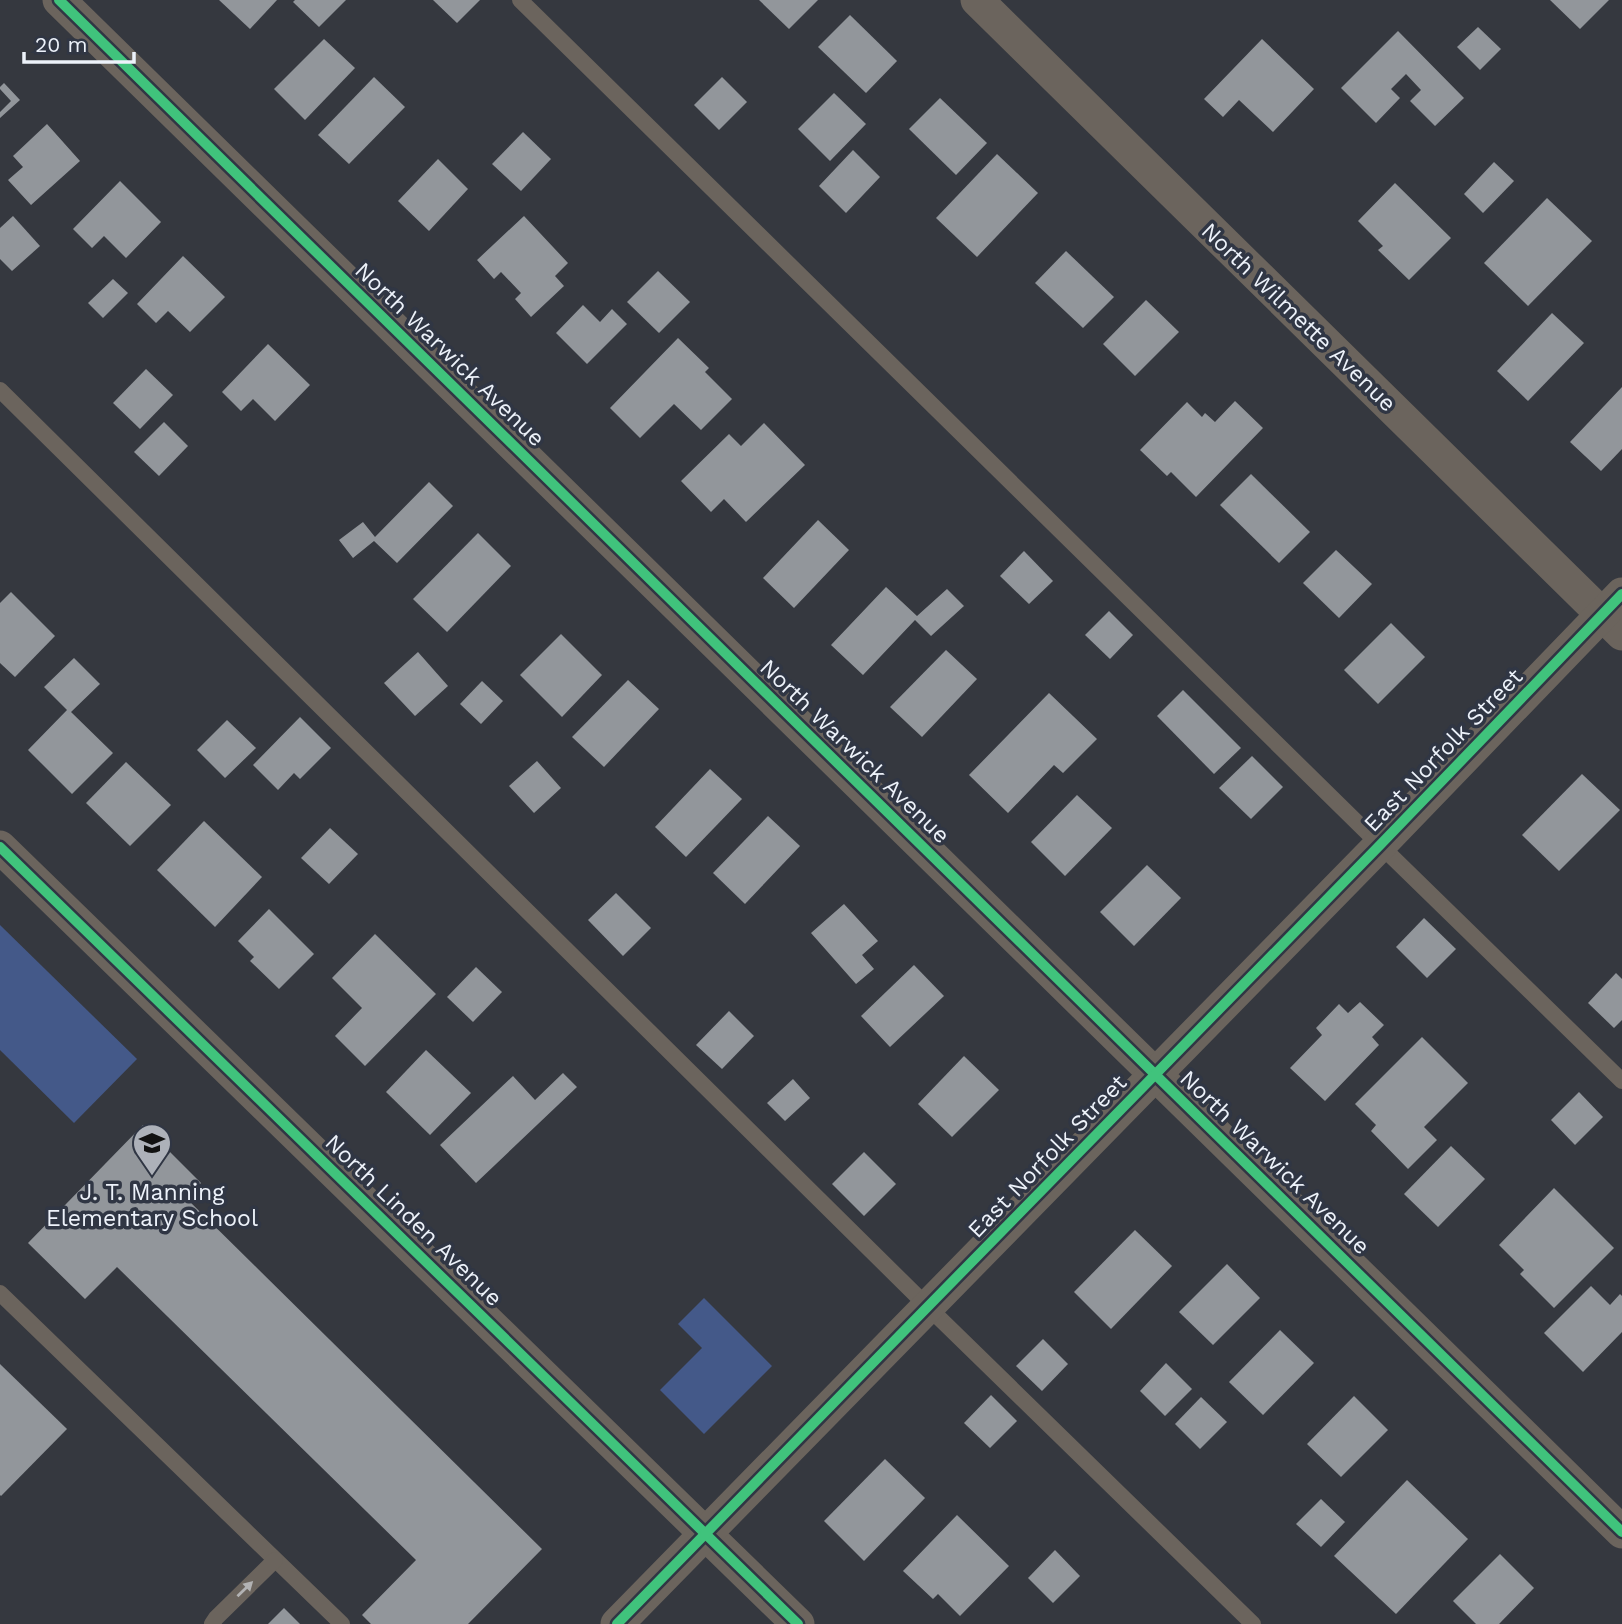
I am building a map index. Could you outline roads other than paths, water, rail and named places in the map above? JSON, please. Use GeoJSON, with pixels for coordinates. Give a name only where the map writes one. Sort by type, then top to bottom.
{"type":"FeatureCollection","features":[{"type":"Feature","properties":{"kind":"street","name":"North Warwick Avenue"},"geometry":{"type":"LineString","coordinates":[[59,0],[1622,1532]]}},
{"type":"Feature","properties":{"kind":"street","name":"North Wilmette Avenue"},"geometry":{"type":"LineString","coordinates":[[976,0],[1616,614]]}},
{"type":"Feature","properties":{"kind":"street","name":"East Norfolk Street"},"geometry":{"type":"LineString","coordinates":[[617,1624],[1380,845],[1616,614]]}},
{"type":"Feature","properties":{"kind":"street","name":"North Linden Avenue"},"geometry":{"type":"LineString","coordinates":[[0,847],[798,1624]]}},
{"type":"Feature","properties":{"kind":"lane"},"geometry":{"type":"LineString","coordinates":[[520,0],[1622,1081]]}},
{"type":"Feature","properties":{"kind":"lane"},"geometry":{"type":"LineString","coordinates":[[0,390],[928,1307],[1253,1624]]}},
{"type":"Feature","properties":{"kind":"lane"},"geometry":{"type":"LineString","coordinates":[[0,1293],[341,1624]]}},
{"type":"Feature","properties":{"kind":"lane"},"geometry":{"type":"LineString","coordinates":[[214,1621],[275,1560]]}},
{"type":"Feature","properties":{"kind":"place","name":"J. T. Manning Elementary School"},"geometry":{"type":"Point","coordinates":[152,1177]}}]}
